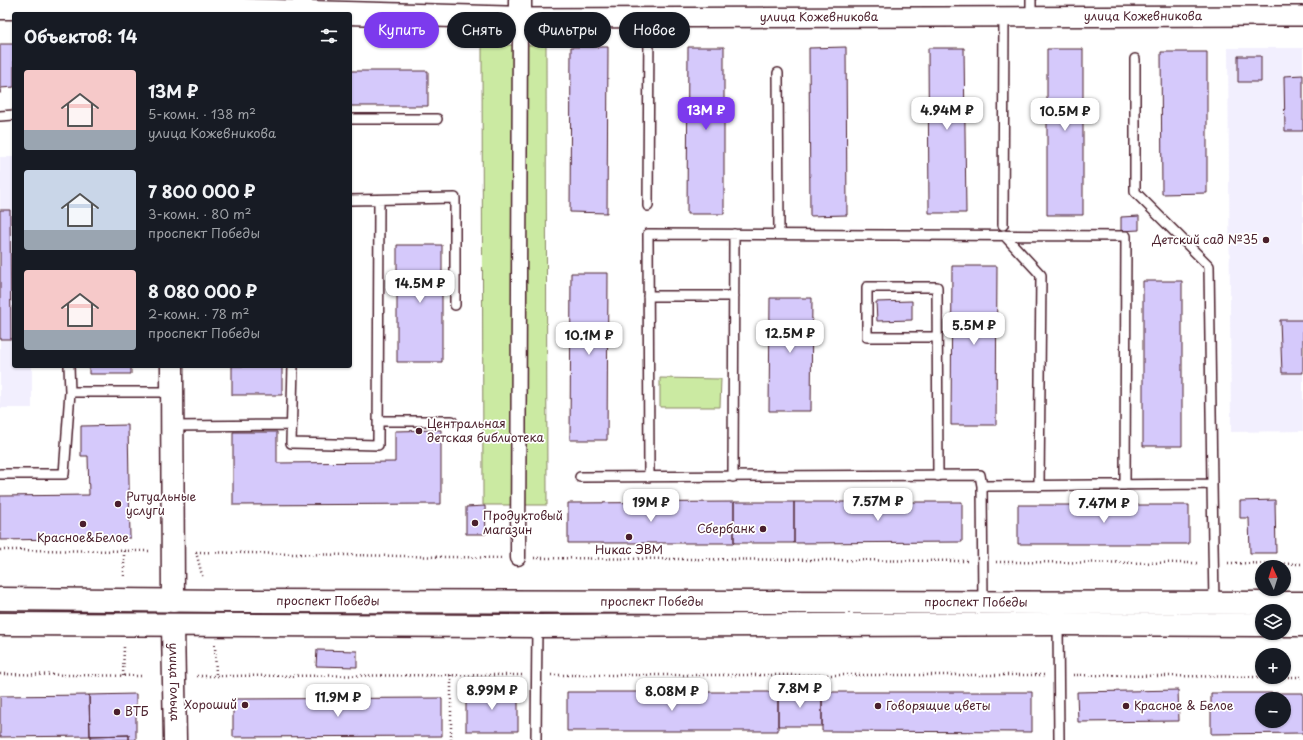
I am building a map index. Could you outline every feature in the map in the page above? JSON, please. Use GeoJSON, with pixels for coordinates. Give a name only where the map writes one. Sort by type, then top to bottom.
{"type":"FeatureCollection","features":[{"type":"Feature","properties":{"kind":"main road","name":"улица Кожевникова"},"geometry":{"type":"LineString","coordinates":[[0,8],[171,7],[520,9]]}},
{"type":"Feature","properties":{"kind":"main road","name":"улица Гольца"},"geometry":{"type":"LineString","coordinates":[[172,368],[175,740]]}},
{"type":"Feature","properties":{"kind":"main road","name":"проспект Победы"},"geometry":{"type":"LineString","coordinates":[[0,599],[173,601],[1303,603]]}},
{"type":"Feature","properties":{"kind":"main road","name":"проспект Победы"},"geometry":{"type":"LineString","coordinates":[[0,624],[537,626],[1058,624],[1255,625]]}},
{"type":"Feature","properties":{"kind":"main road"},"geometry":{"type":"LineString","coordinates":[[1291,625],[1303,625]]}},
{"type":"Feature","properties":{"kind":"street","name":"улица Кожевникова"},"geometry":{"type":"LineString","coordinates":[[690,18],[1004,17],[1031,8],[1303,16]]}},
{"type":"Feature","properties":{"kind":"street","name":"улица Кожевникова"},"geometry":{"type":"LineString","coordinates":[[520,9],[619,16]]}},
{"type":"Feature","properties":{"kind":"street"},"geometry":{"type":"LineString","coordinates":[[518,558],[520,9]]}},
{"type":"Feature","properties":{"kind":"lane"},"geometry":{"type":"LineString","coordinates":[[1004,17],[1004,225]]}},
{"type":"Feature","properties":{"kind":"lane"},"geometry":{"type":"LineString","coordinates":[[648,206],[649,48]]}},
{"type":"Feature","properties":{"kind":"lane"},"geometry":{"type":"LineString","coordinates":[[1135,59],[1135,192],[1209,266],[1214,603]]}},
{"type":"Feature","properties":{"kind":"lane"},"geometry":{"type":"LineString","coordinates":[[778,74],[779,234]]}},
{"type":"Feature","properties":{"kind":"lane"},"geometry":{"type":"LineString","coordinates":[[0,116],[12,115]]}},
{"type":"Feature","properties":{"kind":"lane"},"geometry":{"type":"LineString","coordinates":[[352,119],[437,119]]}},
{"type":"Feature","properties":{"kind":"lane"},"geometry":{"type":"LineString","coordinates":[[352,200],[455,198],[455,305]]}},
{"type":"Feature","properties":{"kind":"lane"},"geometry":{"type":"LineString","coordinates":[[292,368],[292,443],[378,445],[379,200]]}},
{"type":"Feature","properties":{"kind":"lane"},"geometry":{"type":"LineString","coordinates":[[649,477],[648,234],[1126,236],[1125,485]]}},
{"type":"Feature","properties":{"kind":"lane"},"geometry":{"type":"LineString","coordinates":[[733,476],[734,234]]}},
{"type":"Feature","properties":{"kind":"lane"},"geometry":{"type":"LineString","coordinates":[[1004,235],[1041,275],[1039,486]]}},
{"type":"Feature","properties":{"kind":"lane"},"geometry":{"type":"LineString","coordinates":[[937,337],[867,337],[867,287],[937,286],[938,476]]}},
{"type":"Feature","properties":{"kind":"lane"},"geometry":{"type":"LineString","coordinates":[[648,296],[734,296]]}},
{"type":"Feature","properties":{"kind":"lane"},"geometry":{"type":"LineString","coordinates":[[0,474],[64,474],[70,392],[69,368]]}},
{"type":"Feature","properties":{"kind":"lane"},"geometry":{"type":"LineString","coordinates":[[70,392],[172,392]]}},
{"type":"Feature","properties":{"kind":"lane"},"geometry":{"type":"LineString","coordinates":[[378,421],[452,421]]}},
{"type":"Feature","properties":{"kind":"lane"},"geometry":{"type":"LineString","coordinates":[[172,426],[292,425]]}},
{"type":"Feature","properties":{"kind":"lane"},"geometry":{"type":"LineString","coordinates":[[580,477],[980,475],[982,486],[984,602]]}},
{"type":"Feature","properties":{"kind":"lane"},"geometry":{"type":"LineString","coordinates":[[982,486],[1212,484]]}},
{"type":"Feature","properties":{"kind":"lane"},"geometry":{"type":"LineString","coordinates":[[1058,624],[1059,740]]}},
{"type":"Feature","properties":{"kind":"lane"},"geometry":{"type":"LineString","coordinates":[[536,740],[537,626]]}},
{"type":"Feature","properties":{"kind":"path"},"geometry":{"type":"LineString","coordinates":[[0,550],[150,551]]}},
{"type":"Feature","properties":{"kind":"path"},"geometry":{"type":"LineString","coordinates":[[124,551],[124,583]]}},
{"type":"Feature","properties":{"kind":"path"},"geometry":{"type":"LineString","coordinates":[[192,552],[518,558],[1303,564]]}},
{"type":"Feature","properties":{"kind":"path"},"geometry":{"type":"LineString","coordinates":[[196,552],[203,579]]}},
{"type":"Feature","properties":{"kind":"path"},"geometry":{"type":"LineString","coordinates":[[215,640],[216,676]]}},
{"type":"Feature","properties":{"kind":"path"},"geometry":{"type":"LineString","coordinates":[[123,676],[124,645]]}},
{"type":"Feature","properties":{"kind":"path"},"geometry":{"type":"LineString","coordinates":[[0,674],[142,676]]}},
{"type":"Feature","properties":{"kind":"path"},"geometry":{"type":"LineString","coordinates":[[451,675],[451,740]]}},
{"type":"Feature","properties":{"kind":"path"},"geometry":{"type":"LineString","coordinates":[[197,676],[1059,675],[1255,677]]}},
{"type":"Feature","properties":{"kind":"path"},"geometry":{"type":"LineString","coordinates":[[1291,677],[1303,677]]}},
{"type":"Feature","properties":{"kind":"shaded area","name":"Детский сад №35"},"geometry":{"type":"Polygon","coordinates":[[[1228,48],[1303,48],[1303,431],[1231,432],[1228,48]]]}},
{"type":"Feature","properties":{"kind":"shaded area"},"geometry":{"type":"Polygon","coordinates":[[[0,157],[12,157],[12,368],[32,368],[32,408],[0,408],[0,157]]]}},
{"type":"Feature","properties":{"kind":"green space"},"geometry":{"type":"Polygon","coordinates":[[[516,45],[524,45],[524,48],[546,48],[547,505],[483,505],[482,48],[516,48],[516,45]]]}},
{"type":"Feature","properties":{"kind":"green space"},"geometry":{"type":"Polygon","coordinates":[[[660,378],[721,379],[720,407],[660,407],[660,378]]]}},
{"type":"Feature","properties":{"kind":"building"},"geometry":{"type":"Polygon","coordinates":[[[0,44],[12,44],[12,87],[1,88],[0,93],[0,44]]]}},
{"type":"Feature","properties":{"kind":"building"},"geometry":{"type":"Polygon","coordinates":[[[724,47],[724,214],[687,214],[688,48],[724,47]]]}},
{"type":"Feature","properties":{"kind":"building"},"geometry":{"type":"Polygon","coordinates":[[[846,47],[847,215],[810,216],[809,48],[846,47]]]}},
{"type":"Feature","properties":{"kind":"building"},"geometry":{"type":"Polygon","coordinates":[[[571,48],[608,48],[607,213],[570,212],[571,48]]]}},
{"type":"Feature","properties":{"kind":"building"},"geometry":{"type":"Polygon","coordinates":[[[928,48],[964,48],[966,213],[929,213],[928,48]]]}},
{"type":"Feature","properties":{"kind":"building"},"geometry":{"type":"Polygon","coordinates":[[[1047,49],[1083,49],[1083,215],[1047,215],[1047,49]]]}},
{"type":"Feature","properties":{"kind":"building"},"geometry":{"type":"Polygon","coordinates":[[[1161,52],[1207,52],[1207,193],[1162,194],[1161,52]]]}},
{"type":"Feature","properties":{"kind":"building"},"geometry":{"type":"Polygon","coordinates":[[[1238,56],[1261,56],[1261,82],[1238,82],[1238,56]]]}},
{"type":"Feature","properties":{"kind":"building"},"geometry":{"type":"Polygon","coordinates":[[[352,71],[428,71],[428,106],[352,106],[352,71]]]}},
{"type":"Feature","properties":{"kind":"building"},"geometry":{"type":"Polygon","coordinates":[[[1303,75],[1303,131],[1285,131],[1284,76],[1303,75]]]}},
{"type":"Feature","properties":{"kind":"building"},"geometry":{"type":"Polygon","coordinates":[[[0,210],[10,210],[11,339],[0,339],[0,210]]]}},
{"type":"Feature","properties":{"kind":"building"},"geometry":{"type":"Polygon","coordinates":[[[1139,216],[1139,230],[1121,231],[1121,217],[1139,216]]]}},
{"type":"Feature","properties":{"kind":"building"},"geometry":{"type":"Polygon","coordinates":[[[397,245],[442,245],[442,362],[397,362],[397,245]]]}},
{"type":"Feature","properties":{"kind":"building"},"geometry":{"type":"Polygon","coordinates":[[[952,266],[997,266],[996,425],[951,425],[952,266]]]}},
{"type":"Feature","properties":{"kind":"building"},"geometry":{"type":"Polygon","coordinates":[[[571,273],[608,273],[607,440],[570,440],[571,273]]]}},
{"type":"Feature","properties":{"kind":"building"},"geometry":{"type":"Polygon","coordinates":[[[1143,281],[1182,281],[1182,446],[1143,446],[1143,281]]]}},
{"type":"Feature","properties":{"kind":"building"},"geometry":{"type":"Polygon","coordinates":[[[770,298],[812,298],[811,411],[769,411],[770,298]]]}},
{"type":"Feature","properties":{"kind":"building"},"geometry":{"type":"Polygon","coordinates":[[[912,301],[912,320],[877,321],[876,302],[912,301]]]}},
{"type":"Feature","properties":{"kind":"building"},"geometry":{"type":"Polygon","coordinates":[[[1280,320],[1303,320],[1303,373],[1282,373],[1280,320]]]}},
{"type":"Feature","properties":{"kind":"building"},"geometry":{"type":"Polygon","coordinates":[[[89,368],[131,368],[131,374],[89,374],[89,368]]]}},
{"type":"Feature","properties":{"kind":"building"},"geometry":{"type":"Polygon","coordinates":[[[232,368],[282,368],[282,395],[232,395],[232,368]]]}},
{"type":"Feature","properties":{"kind":"building"},"geometry":{"type":"Polygon","coordinates":[[[128,425],[130,538],[0,540],[0,496],[89,495],[88,456],[81,456],[81,426],[128,425]]]}},
{"type":"Feature","properties":{"kind":"building"},"geometry":{"type":"Polygon","coordinates":[[[441,430],[441,504],[233,505],[233,432],[277,432],[277,463],[395,462],[395,431],[441,430]]]}},
{"type":"Feature","properties":{"kind":"building"},"geometry":{"type":"Polygon","coordinates":[[[1275,500],[1276,553],[1250,553],[1249,518],[1240,518],[1240,501],[1275,500]]]}},
{"type":"Feature","properties":{"kind":"building"},"geometry":{"type":"Polygon","coordinates":[[[734,502],[734,543],[568,543],[568,503],[734,502]]]}},
{"type":"Feature","properties":{"kind":"building"},"geometry":{"type":"Polygon","coordinates":[[[734,502],[794,502],[794,543],[734,543],[734,502]]]}},
{"type":"Feature","properties":{"kind":"building"},"geometry":{"type":"Polygon","coordinates":[[[794,502],[962,502],[962,542],[794,543],[794,502]]]}},
{"type":"Feature","properties":{"kind":"building"},"geometry":{"type":"Polygon","coordinates":[[[1018,505],[1189,505],[1189,544],[1018,544],[1018,505]]]}},
{"type":"Feature","properties":{"kind":"building"},"geometry":{"type":"Polygon","coordinates":[[[485,506],[486,534],[466,534],[466,507],[485,506]]]}},
{"type":"Feature","properties":{"kind":"building"},"geometry":{"type":"Polygon","coordinates":[[[317,650],[357,651],[357,667],[316,666],[317,650]]]}},
{"type":"Feature","properties":{"kind":"building"},"geometry":{"type":"Polygon","coordinates":[[[491,683],[501,692],[518,692],[518,731],[466,731],[466,692],[482,692],[491,683]]]}},
{"type":"Feature","properties":{"kind":"building"},"geometry":{"type":"Polygon","coordinates":[[[1178,690],[1179,721],[1078,722],[1077,692],[1178,690]]]}},
{"type":"Feature","properties":{"kind":"building"},"geometry":{"type":"Polygon","coordinates":[[[567,692],[778,692],[778,731],[567,731],[567,692]]]}},
{"type":"Feature","properties":{"kind":"building"},"geometry":{"type":"Polygon","coordinates":[[[778,692],[822,692],[822,726],[778,726],[778,692]]]}},
{"type":"Feature","properties":{"kind":"building"},"geometry":{"type":"Polygon","coordinates":[[[822,692],[1032,692],[1032,732],[822,731],[822,692]]]}},
{"type":"Feature","properties":{"kind":"building"},"geometry":{"type":"Polygon","coordinates":[[[1211,693],[1255,693],[1255,728],[1291,728],[1291,693],[1303,693],[1303,733],[1211,734],[1211,693]]]}},
{"type":"Feature","properties":{"kind":"building"},"geometry":{"type":"Polygon","coordinates":[[[136,694],[136,740],[129,740],[129,735],[90,736],[89,695],[136,694]]]}},
{"type":"Feature","properties":{"kind":"building"},"geometry":{"type":"Polygon","coordinates":[[[89,695],[90,736],[0,737],[0,696],[89,695]]]}},
{"type":"Feature","properties":{"kind":"building"},"geometry":{"type":"Polygon","coordinates":[[[442,698],[442,736],[233,737],[233,699],[442,698]]]}},
{"type":"Feature","properties":{"kind":"building"},"geometry":{"type":"Polygon","coordinates":[[[129,735],[129,740],[90,740],[90,736],[129,735]]]}},
{"type":"Feature","properties":{"kind":"place","name":"Детский сад №35"},"geometry":{"type":"Point","coordinates":[1266,240]}},
{"type":"Feature","properties":{"kind":"place","name":"Центральная детская библиотека"},"geometry":{"type":"Point","coordinates":[419,431]}},
{"type":"Feature","properties":{"kind":"place","name":"Ритуальные услуги"},"geometry":{"type":"Point","coordinates":[118,504]}},
{"type":"Feature","properties":{"kind":"place","name":"Продуктовый магазин"},"geometry":{"type":"Point","coordinates":[475,523]}},
{"type":"Feature","properties":{"kind":"place","name":"Красное&Белое"},"geometry":{"type":"Point","coordinates":[83,524]}},
{"type":"Feature","properties":{"kind":"place","name":"Сбербанк"},"geometry":{"type":"Point","coordinates":[763,529]}},
{"type":"Feature","properties":{"kind":"place","name":"Никас ЭВМ"},"geometry":{"type":"Point","coordinates":[629,537]}},
{"type":"Feature","properties":{"kind":"place","name":"Хороший"},"geometry":{"type":"Point","coordinates":[245,705]}},
{"type":"Feature","properties":{"kind":"place","name":"Говорящие цветы"},"geometry":{"type":"Point","coordinates":[878,706]}},
{"type":"Feature","properties":{"kind":"place","name":"Красное & Белое"},"geometry":{"type":"Point","coordinates":[1126,706]}},
{"type":"Feature","properties":{"kind":"place","name":"ВТБ"},"geometry":{"type":"Point","coordinates":[117,712]}}]}
